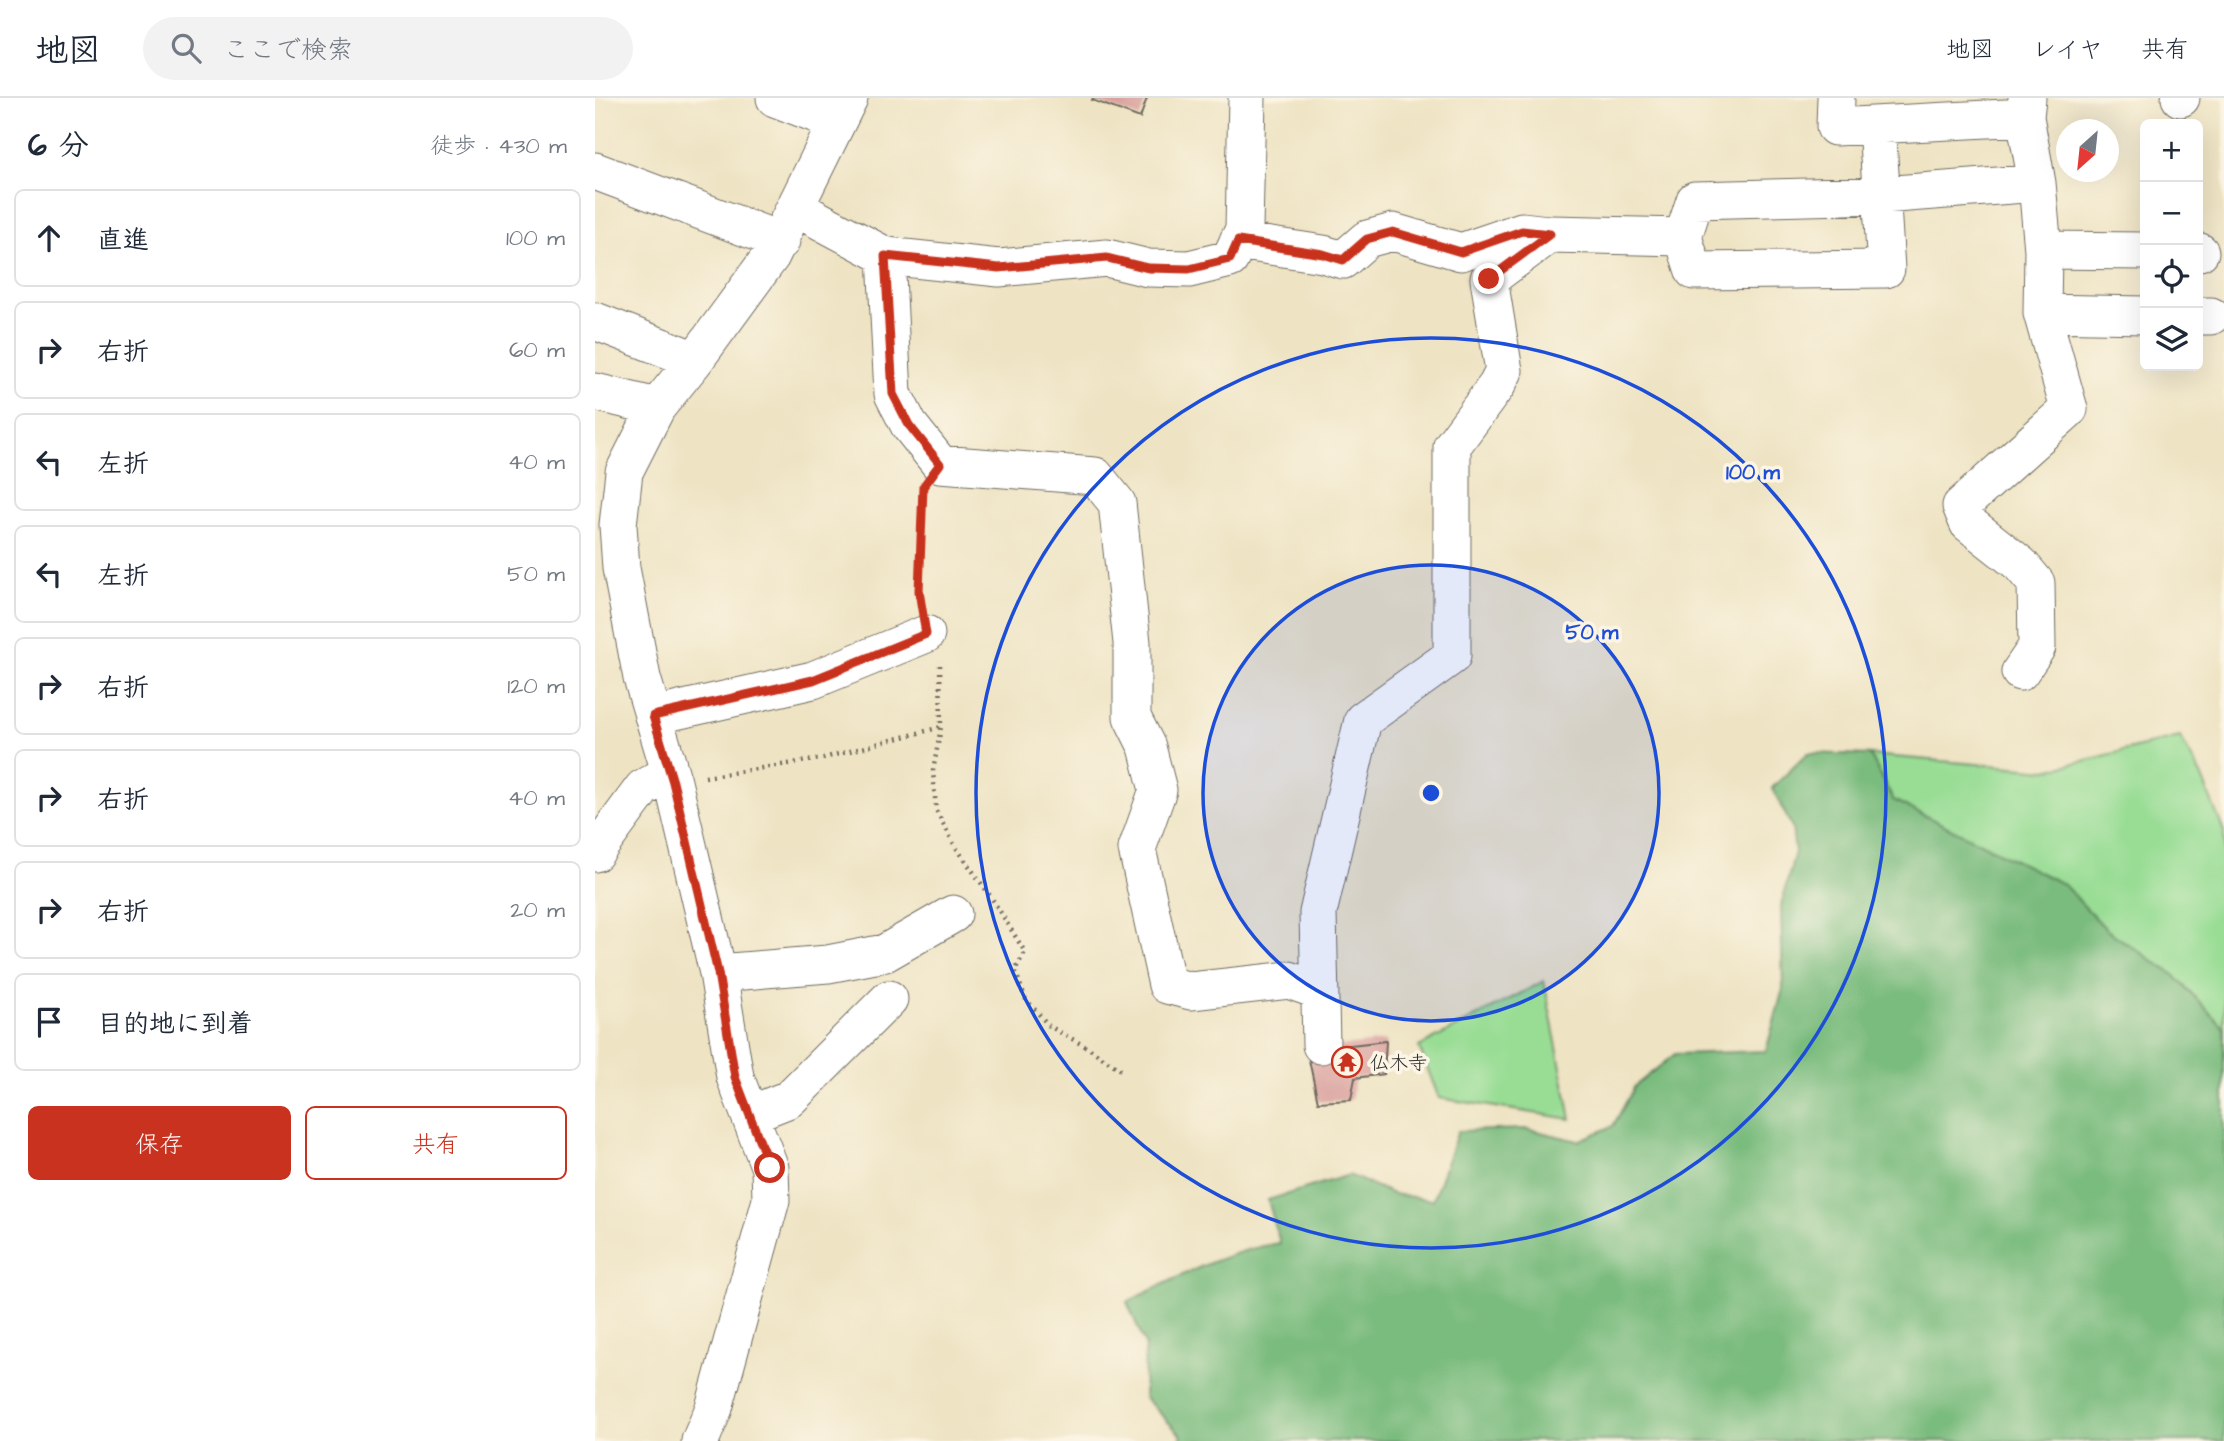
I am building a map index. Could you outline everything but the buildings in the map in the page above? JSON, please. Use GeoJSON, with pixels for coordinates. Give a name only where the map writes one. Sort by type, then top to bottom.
{"type":"FeatureCollection","features":[{"type":"Feature","properties":{"kind":"street"},"geometry":{"type":"LineString","coordinates":[[700,1441],[714,1408],[771,1200],[770,1168],[735,1077],[718,973],[671,778],[642,678],[608,577],[618,525],[610,479],[657,407],[695,360],[781,241],[843,110],[775,98]]}},
{"type":"Feature","properties":{"kind":"street"},"geometry":{"type":"LineString","coordinates":[[796,208],[885,256],[999,268],[1107,258],[1148,268],[1189,269],[1230,259],[1244,229],[1247,98]]}},
{"type":"Feature","properties":{"kind":"street"},"geometry":{"type":"LineString","coordinates":[[1836,98],[1835,127],[1877,125],[2026,107],[2043,250],[2042,313],[2069,409],[1961,506],[1968,523],[2019,564],[2036,583],[2037,648],[2019,672]]}},
{"type":"Feature","properties":{"kind":"street"},"geometry":{"type":"LineString","coordinates":[[1877,125],[1882,195],[1886,269],[1694,271],[1683,237],[1695,200],[1882,195],[2037,183]]}},
{"type":"Feature","properties":{"kind":"street"},"geometry":{"type":"LineString","coordinates":[[595,171],[781,241]]}},
{"type":"Feature","properties":{"kind":"street"},"geometry":{"type":"LineString","coordinates":[[1238,241],[1323,254],[1343,260],[1367,239],[1393,232],[1461,252],[1522,231],[1683,237]]}},
{"type":"Feature","properties":{"kind":"street"},"geometry":{"type":"LineString","coordinates":[[1321,1045],[1318,913],[1363,720],[1452,656],[1453,446],[1504,371],[1489,279],[1550,234]]}},
{"type":"Feature","properties":{"kind":"street"},"geometry":{"type":"LineString","coordinates":[[2043,250],[2140,251]]}},
{"type":"Feature","properties":{"kind":"street"},"geometry":{"type":"LineString","coordinates":[[885,256],[893,394],[909,425],[940,464],[1095,476],[1117,503],[1132,643],[1132,717],[1147,747],[1158,790],[1137,849],[1167,985],[1191,991],[1289,980],[1320,991]]}},
{"type":"Feature","properties":{"kind":"street"},"geometry":{"type":"LineString","coordinates":[[2042,313],[2140,315]]}},
{"type":"Feature","properties":{"kind":"street"},"geometry":{"type":"LineString","coordinates":[[595,321],[695,360]]}},
{"type":"Feature","properties":{"kind":"street"},"geometry":{"type":"LineString","coordinates":[[595,392],[657,407]]}},
{"type":"Feature","properties":{"kind":"street"},"geometry":{"type":"LineString","coordinates":[[653,716],[813,680],[926,634]]}},
{"type":"Feature","properties":{"kind":"street"},"geometry":{"type":"LineString","coordinates":[[595,853],[642,788],[671,778]]}},
{"type":"Feature","properties":{"kind":"street"},"geometry":{"type":"LineString","coordinates":[[718,973],[828,964],[885,953],[953,914]]}},
{"type":"Feature","properties":{"kind":"street"},"geometry":{"type":"LineString","coordinates":[[751,1114],[789,1099],[889,999]]}},
{"type":"Feature","properties":{"kind":"path"},"geometry":{"type":"LineString","coordinates":[[940,464],[923,487],[919,591],[926,634],[940,662],[941,727],[933,771],[936,810],[955,846],[1025,952],[1015,970],[1025,998],[1049,1026],[1124,1072]]}},
{"type":"Feature","properties":{"kind":"path"},"geometry":{"type":"LineString","coordinates":[[671,778],[820,759],[941,727]]}},
{"type":"Feature","properties":{"kind":"green space"},"geometry":{"type":"Polygon","coordinates":[[[2180,737],[2201,775],[2224,832],[2224,1028],[2174,975],[2107,930],[2063,884],[1893,800],[1870,755],[2047,770],[2180,737]]]}},
{"type":"Feature","properties":{"kind":"green space"},"geometry":{"type":"Polygon","coordinates":[[[1808,753],[1870,755],[1893,800],[2063,884],[2107,930],[2174,975],[2224,1028],[2224,1441],[1179,1441],[1182,1436],[1144,1397],[1145,1344],[1127,1302],[1221,1259],[1280,1243],[1268,1200],[1349,1175],[1393,1194],[1433,1200],[1458,1131],[1528,1129],[1578,1141],[1613,1126],[1635,1086],[1675,1054],[1766,1051],[1783,989],[1781,905],[1795,852],[1792,827],[1772,788],[1808,753]]]}},
{"type":"Feature","properties":{"kind":"green space"},"geometry":{"type":"Polygon","coordinates":[[[1544,981],[1571,1119],[1439,1098],[1419,1047],[1544,981]]]}},
{"type":"Feature","properties":{"kind":"place","name":"仏木寺"},"geometry":{"type":"Point","coordinates":[1347,1062]}},
{"type":"Feature","properties":{"kind":"route"},"geometry":{"type":"LineString","coordinates":[[770,1168],[735,1077],[718,973],[673,782],[653,716],[813,680],[926,634],[919,591],[923,487],[940,464],[909,425],[893,394],[885,256],[999,268],[1107,258],[1148,268],[1189,269],[1230,259],[1238,241],[1323,254],[1343,260],[1367,239],[1393,232],[1461,252],[1522,231],[1550,234],[1489,279]]}}]}
